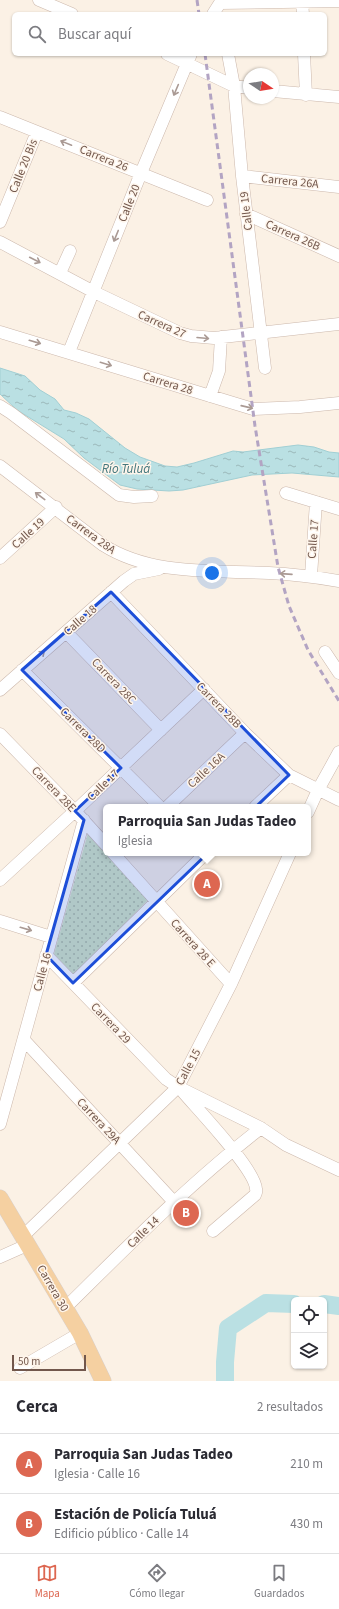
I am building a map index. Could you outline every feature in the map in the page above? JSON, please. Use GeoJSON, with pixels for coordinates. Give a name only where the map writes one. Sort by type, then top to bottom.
{"type":"FeatureCollection","features":[{"type":"Feature","properties":{"kind":"main road","name":"Carrera 30"},"geometry":{"type":"LineString","coordinates":[[0,1198],[80,1334],[102,1381]]}},
{"type":"Feature","properties":{"kind":"street"},"geometry":{"type":"LineString","coordinates":[[39,0],[67,8]]}},
{"type":"Feature","properties":{"kind":"street"},"geometry":{"type":"LineString","coordinates":[[220,6],[302,2],[339,2]]}},
{"type":"Feature","properties":{"kind":"street"},"geometry":{"type":"LineString","coordinates":[[302,2],[303,12]]}},
{"type":"Feature","properties":{"kind":"street"},"geometry":{"type":"LineString","coordinates":[[178,56],[189,58],[208,73],[234,86],[243,87]]}},
{"type":"Feature","properties":{"kind":"street","name":"Calle 19"},"geometry":{"type":"LineString","coordinates":[[228,56],[234,86],[246,214],[266,368]]}},
{"type":"Feature","properties":{"kind":"street"},"geometry":{"type":"LineString","coordinates":[[304,56],[306,94]]}},
{"type":"Feature","properties":{"kind":"street","name":"Calle 20"},"geometry":{"type":"LineString","coordinates":[[69,352],[189,58]]}},
{"type":"Feature","properties":{"kind":"street"},"geometry":{"type":"LineString","coordinates":[[279,92],[339,97]]}},
{"type":"Feature","properties":{"kind":"street","name":"Carrera 26"},"geometry":{"type":"LineString","coordinates":[[0,118],[207,200]]}},
{"type":"Feature","properties":{"kind":"street","name":"Calle 20 Bis"},"geometry":{"type":"LineString","coordinates":[[0,222],[37,132]]}},
{"type":"Feature","properties":{"kind":"street","name":"Carrera 26A"},"geometry":{"type":"LineString","coordinates":[[242,176],[339,186]]}},
{"type":"Feature","properties":{"kind":"street","name":"Carrera 26B"},"geometry":{"type":"LineString","coordinates":[[246,214],[339,256]]}},
{"type":"Feature","properties":{"kind":"street","name":"Carrera 27"},"geometry":{"type":"LineString","coordinates":[[0,242],[94,292],[180,333],[204,338],[339,324]]}},
{"type":"Feature","properties":{"kind":"street"},"geometry":{"type":"LineString","coordinates":[[60,273],[70,251]]}},
{"type":"Feature","properties":{"kind":"street","name":"Carrera 28"},"geometry":{"type":"LineString","coordinates":[[0,332],[252,409],[300,407],[339,403]]}},
{"type":"Feature","properties":{"kind":"street"},"geometry":{"type":"LineString","coordinates":[[210,396],[219,371],[220,337]]}},
{"type":"Feature","properties":{"kind":"street"},"geometry":{"type":"LineString","coordinates":[[0,406],[119,495],[134,497],[152,496]]}},
{"type":"Feature","properties":{"kind":"street","name":"Carrera 28A"},"geometry":{"type":"LineString","coordinates":[[0,466],[103,544],[124,556],[169,568],[311,576],[339,581]]}},
{"type":"Feature","properties":{"kind":"street"},"geometry":{"type":"LineString","coordinates":[[286,493],[339,509]]}},
{"type":"Feature","properties":{"kind":"street","name":"Calle 17"},"geometry":{"type":"LineString","coordinates":[[311,576],[316,502]]}},
{"type":"Feature","properties":{"kind":"street","name":"Calle 19"},"geometry":{"type":"LineString","coordinates":[[0,558],[56,507]]}},
{"type":"Feature","properties":{"kind":"street"},"geometry":{"type":"LineString","coordinates":[[124,556],[128,561],[129,567],[128,574],[124,581]]}},
{"type":"Feature","properties":{"kind":"street","name":"Calle 18"},"geometry":{"type":"LineString","coordinates":[[0,690],[124,581],[134,574],[144,571],[169,568]]}},
{"type":"Feature","properties":{"kind":"street","name":"Carrera 28B"},"geometry":{"type":"LineString","coordinates":[[111,592],[245,733],[289,775],[339,800]]}},
{"type":"Feature","properties":{"kind":"street","name":"Carrera 28C"},"geometry":{"type":"LineString","coordinates":[[66,632],[161,730]]}},
{"type":"Feature","properties":{"kind":"street"},"geometry":{"type":"LineString","coordinates":[[325,652],[339,673]]}},
{"type":"Feature","properties":{"kind":"street","name":"Carrera 28D"},"geometry":{"type":"LineString","coordinates":[[22,670],[157,804]]}},
{"type":"Feature","properties":{"kind":"street","name":"Calle 17"},"geometry":{"type":"LineString","coordinates":[[2,875],[79,815],[121,768],[204,689]]}},
{"type":"Feature","properties":{"kind":"street","name":"Calle 16A"},"geometry":{"type":"LineString","coordinates":[[170,804],[245,733]]}},
{"type":"Feature","properties":{"kind":"street","name":"Carrera 28E"},"geometry":{"type":"LineString","coordinates":[[0,734],[103,842]]}},
{"type":"Feature","properties":{"kind":"street"},"geometry":{"type":"LineString","coordinates":[[311,805],[339,752]]}},
{"type":"Feature","properties":{"kind":"street"},"geometry":{"type":"LineString","coordinates":[[258,804],[289,775]]}},
{"type":"Feature","properties":{"kind":"street","name":"Calle 16"},"geometry":{"type":"LineString","coordinates":[[0,1124],[51,937],[79,815]]}},
{"type":"Feature","properties":{"kind":"street"},"geometry":{"type":"LineString","coordinates":[[116,856],[156,901]]}},
{"type":"Feature","properties":{"kind":"street"},"geometry":{"type":"LineString","coordinates":[[73,983],[202,856]]}},
{"type":"Feature","properties":{"kind":"street","name":"Calle 15"},"geometry":{"type":"LineString","coordinates":[[0,1257],[25,1241],[120,1143],[178,1087],[231,984],[289,856]]}},
{"type":"Feature","properties":{"kind":"street","name":"Carrera 28 E"},"geometry":{"type":"LineString","coordinates":[[156,901],[231,984]]}},
{"type":"Feature","properties":{"kind":"street"},"geometry":{"type":"LineString","coordinates":[[0,921],[51,937]]}},
{"type":"Feature","properties":{"kind":"street","name":"Carrera 29"},"geometry":{"type":"LineString","coordinates":[[46,955],[166,1079],[178,1087],[261,1128],[286,1145],[339,1170]]}},
{"type":"Feature","properties":{"kind":"street","name":"Carrera 29A"},"geometry":{"type":"LineString","coordinates":[[24,1040],[174,1202]]}},
{"type":"Feature","properties":{"kind":"street","name":"Carrera 29"},"geometry":{"type":"LineString","coordinates":[[178,1087],[233,1149],[254,1181],[256,1188],[255,1195],[212,1230]]}},
{"type":"Feature","properties":{"kind":"street","name":"Calle 14"},"geometry":{"type":"LineString","coordinates":[[64,1308],[174,1202],[233,1149],[261,1128]]}},
{"type":"Feature","properties":{"kind":"street"},"geometry":{"type":"LineString","coordinates":[[20,1368],[80,1334]]}},
{"type":"Feature","properties":{"kind":"highlighted area"},"geometry":{"type":"Polygon","coordinates":[[[111,592],[289,775],[73,983],[46,955],[84,820],[75,811],[121,768],[22,670],[111,592]]]}},
{"type":"Feature","properties":{"kind":"green space"},"geometry":{"type":"Polygon","coordinates":[[[88,833],[103,849],[103,856],[109,856],[149,899],[74,975],[54,954],[88,833]]]}},
{"type":"Feature","properties":{"kind":"water","name":"Río Tuluá"},"geometry":{"type":"Polygon","coordinates":[[[0,368],[25,376],[40,390],[55,399],[64,410],[76,413],[89,419],[125,448],[140,457],[165,466],[177,467],[233,451],[243,452],[298,445],[339,453],[339,477],[292,473],[252,475],[183,490],[169,491],[137,489],[120,485],[84,458],[64,439],[17,410],[0,394],[0,368]]]}},
{"type":"Feature","properties":{"kind":"waterway"},"geometry":{"type":"LineString","coordinates":[[225,1381],[228,1328],[266,1303],[291,1304]]}},
{"type":"Feature","properties":{"kind":"waterway"},"geometry":{"type":"LineString","coordinates":[[327,1304],[339,1306]]}},
{"type":"Feature","properties":{"kind":"railway"},"geometry":{"type":"LineString","coordinates":[[197,0],[199,12]]}},
{"type":"Feature","properties":{"kind":"railway"},"geometry":{"type":"LineString","coordinates":[[205,56],[255,426],[278,567],[289,606],[308,650],[339,701]]}},
{"type":"Feature","properties":{"kind":"place","name":"Parroquia San Judas Tadeo"},"geometry":{"type":"Point","coordinates":[207,884]}},
{"type":"Feature","properties":{"kind":"place","name":"Estación de Policía Tuluá"},"geometry":{"type":"Point","coordinates":[186,1213]}}]}
